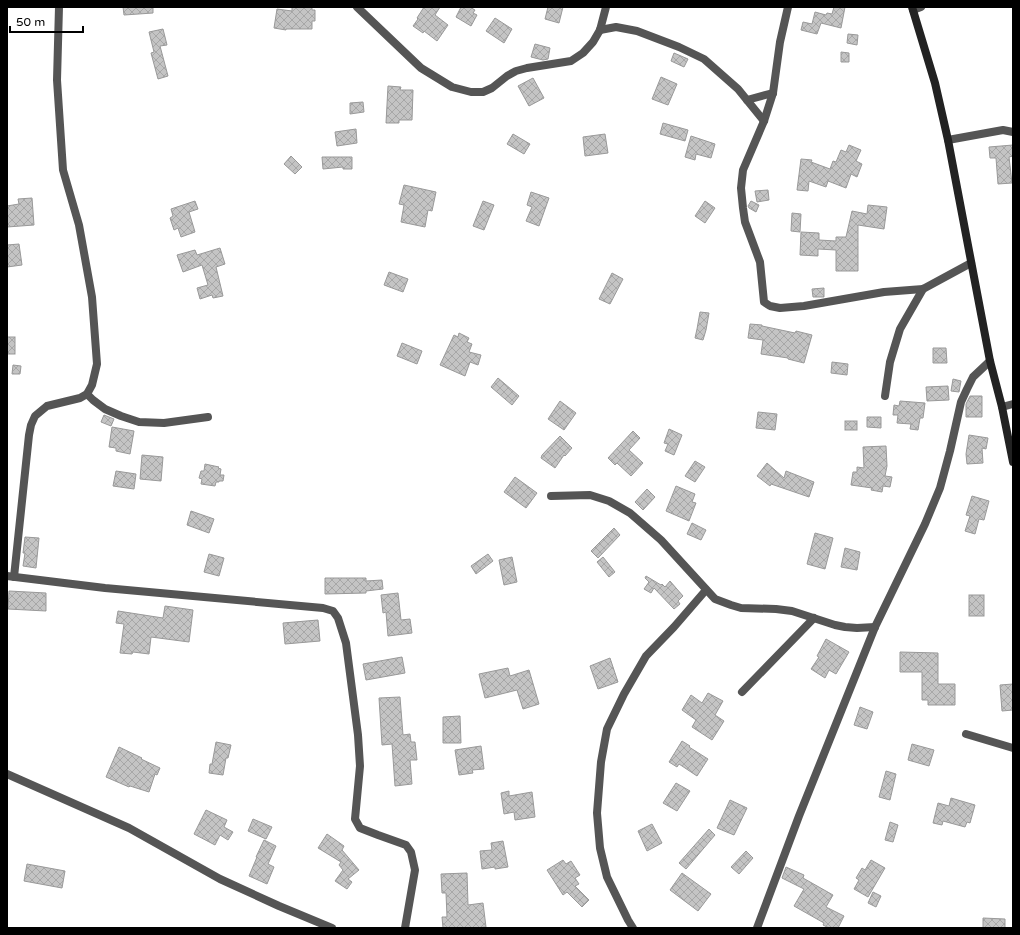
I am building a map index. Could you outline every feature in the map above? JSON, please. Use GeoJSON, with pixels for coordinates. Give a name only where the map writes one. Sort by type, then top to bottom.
{"type":"FeatureCollection","features":[{"type":"Feature","properties":{"kind":"street"},"geometry":{"type":"LineString","coordinates":[[59,7],[58,80],[63,170],[79,225],[92,297],[97,364],[92,385],[87,394],[80,398],[47,406],[35,416],[31,425],[11,576],[105,588],[323,608],[333,611],[338,618],[346,643],[358,735],[360,766],[355,819],[360,828],[406,844],[411,852],[415,870],[405,928]]}},
{"type":"Feature","properties":{"kind":"street"},"geometry":{"type":"LineString","coordinates":[[357,7],[421,68],[452,87],[471,92],[483,92],[492,88],[507,76],[521,69],[571,60],[583,53],[593,42],[600,30],[605,10]]}},
{"type":"Feature","properties":{"kind":"street"},"geometry":{"type":"LineString","coordinates":[[788,7],[780,42],[773,93],[764,121],[743,170],[741,188],[745,222],[760,262],[764,302],[770,306],[780,308],[804,306],[884,292],[923,289],[971,263]]}},
{"type":"Feature","properties":{"kind":"street"},"geometry":{"type":"LineString","coordinates":[[915,8],[935,83],[948,140],[990,361],[1002,407],[1013,462]]}},
{"type":"Feature","properties":{"kind":"street"},"geometry":{"type":"LineString","coordinates":[[605,10],[616,27]]}},
{"type":"Feature","properties":{"kind":"street"},"geometry":{"type":"LineString","coordinates":[[600,30],[616,27],[637,31],[679,47],[704,59],[738,89],[764,121]]}},
{"type":"Feature","properties":{"kind":"street"},"geometry":{"type":"LineString","coordinates":[[747,100],[773,93]]}},
{"type":"Feature","properties":{"kind":"street"},"geometry":{"type":"LineString","coordinates":[[948,140],[1003,130],[1013,132]]}},
{"type":"Feature","properties":{"kind":"street"},"geometry":{"type":"LineString","coordinates":[[885,396],[890,362],[900,329],[923,289]]}},
{"type":"Feature","properties":{"kind":"street"},"geometry":{"type":"LineString","coordinates":[[757,928],[799,816],[875,627],[925,524],[940,488],[961,402],[966,389],[973,377],[990,361]]}},
{"type":"Feature","properties":{"kind":"street"},"geometry":{"type":"LineString","coordinates":[[87,394],[105,409],[139,422],[164,423],[208,417]]}},
{"type":"Feature","properties":{"kind":"street"},"geometry":{"type":"LineString","coordinates":[[1002,407],[1013,404]]}},
{"type":"Feature","properties":{"kind":"street"},"geometry":{"type":"LineString","coordinates":[[551,496],[590,495],[609,501],[630,513],[661,540],[715,599],[741,608],[792,611],[835,625],[846,627],[875,627]]}},
{"type":"Feature","properties":{"kind":"street"},"geometry":{"type":"LineString","coordinates":[[633,928],[607,877],[600,848],[597,812],[601,762],[607,729],[624,694],[646,656],[674,627],[706,590]]}},
{"type":"Feature","properties":{"kind":"street"},"geometry":{"type":"LineString","coordinates":[[742,692],[814,618]]}},
{"type":"Feature","properties":{"kind":"street"},"geometry":{"type":"LineString","coordinates":[[966,734],[1013,748]]}},
{"type":"Feature","properties":{"kind":"street"},"geometry":{"type":"LineString","coordinates":[[7,774],[129,828],[220,878],[278,906],[332,928]]}},
{"type":"Feature","properties":{"kind":"building"},"geometry":{"type":"Polygon","coordinates":[[[123,7],[153,7],[153,13],[124,15],[123,7]]]}},
{"type":"Feature","properties":{"kind":"building"},"geometry":{"type":"Polygon","coordinates":[[[292,7],[312,7],[312,10],[315,10],[315,21],[312,21],[312,29],[286,30],[274,28],[277,9],[292,11],[292,7]]]}},
{"type":"Feature","properties":{"kind":"building"},"geometry":{"type":"Polygon","coordinates":[[[424,7],[440,7],[435,15],[448,25],[437,41],[424,31],[423,33],[413,26],[424,7]]]}},
{"type":"Feature","properties":{"kind":"building"},"geometry":{"type":"Polygon","coordinates":[[[461,7],[470,7],[475,10],[473,13],[477,15],[471,26],[456,17],[461,7]]]}},
{"type":"Feature","properties":{"kind":"building"},"geometry":{"type":"Polygon","coordinates":[[[548,7],[563,7],[559,23],[545,19],[548,7]]]}},
{"type":"Feature","properties":{"kind":"building"},"geometry":{"type":"Polygon","coordinates":[[[834,7],[845,7],[841,28],[821,23],[817,34],[801,30],[803,22],[812,24],[815,12],[826,15],[827,13],[832,14],[834,7]]]}},
{"type":"Feature","properties":{"kind":"building"},"geometry":{"type":"Polygon","coordinates":[[[495,18],[512,29],[504,43],[486,31],[495,18]]]}},
{"type":"Feature","properties":{"kind":"building"},"geometry":{"type":"Polygon","coordinates":[[[163,29],[167,45],[160,46],[168,76],[158,79],[151,53],[154,52],[149,32],[163,29]]]}},
{"type":"Feature","properties":{"kind":"building"},"geometry":{"type":"Polygon","coordinates":[[[848,34],[858,35],[857,45],[847,43],[848,34]]]}},
{"type":"Feature","properties":{"kind":"building"},"geometry":{"type":"Polygon","coordinates":[[[535,44],[550,48],[548,59],[543,60],[531,57],[535,44]]]}},
{"type":"Feature","properties":{"kind":"building"},"geometry":{"type":"Polygon","coordinates":[[[841,52],[849,53],[849,62],[841,62],[841,52]]]}},
{"type":"Feature","properties":{"kind":"building"},"geometry":{"type":"Polygon","coordinates":[[[674,53],[688,59],[684,67],[671,61],[674,53]]]}},
{"type":"Feature","properties":{"kind":"building"},"geometry":{"type":"Polygon","coordinates":[[[661,77],[677,84],[668,105],[652,99],[661,77]]]}},
{"type":"Feature","properties":{"kind":"building"},"geometry":{"type":"Polygon","coordinates":[[[533,78],[544,98],[529,106],[518,86],[533,78]]]}},
{"type":"Feature","properties":{"kind":"building"},"geometry":{"type":"Polygon","coordinates":[[[388,86],[401,87],[400,90],[413,90],[412,120],[399,120],[399,123],[386,123],[388,86]]]}},
{"type":"Feature","properties":{"kind":"building"},"geometry":{"type":"Polygon","coordinates":[[[363,102],[364,112],[350,114],[350,103],[363,102]]]}},
{"type":"Feature","properties":{"kind":"building"},"geometry":{"type":"Polygon","coordinates":[[[663,123],[688,130],[685,141],[660,134],[663,123]]]}},
{"type":"Feature","properties":{"kind":"building"},"geometry":{"type":"Polygon","coordinates":[[[356,129],[357,143],[337,146],[335,132],[356,129]]]}},
{"type":"Feature","properties":{"kind":"building"},"geometry":{"type":"Polygon","coordinates":[[[513,134],[530,144],[524,154],[507,144],[513,134]]]}},
{"type":"Feature","properties":{"kind":"building"},"geometry":{"type":"Polygon","coordinates":[[[605,134],[608,153],[585,156],[583,137],[605,134]]]}},
{"type":"Feature","properties":{"kind":"building"},"geometry":{"type":"Polygon","coordinates":[[[691,136],[715,144],[711,158],[696,154],[695,160],[685,157],[691,136]]]}},
{"type":"Feature","properties":{"kind":"building"},"geometry":{"type":"Polygon","coordinates":[[[849,145],[861,150],[856,161],[862,164],[857,177],[851,174],[846,188],[828,181],[826,187],[809,181],[808,191],[797,190],[801,159],[812,160],[811,162],[830,169],[833,161],[836,162],[841,150],[846,152],[849,145]]]}},
{"type":"Feature","properties":{"kind":"building"},"geometry":{"type":"Polygon","coordinates":[[[1013,145],[1013,156],[1009,157],[1012,183],[998,184],[996,158],[990,158],[989,147],[1013,145]]]}},
{"type":"Feature","properties":{"kind":"building"},"geometry":{"type":"Polygon","coordinates":[[[291,156],[302,167],[295,174],[284,164],[291,156]]]}},
{"type":"Feature","properties":{"kind":"building"},"geometry":{"type":"Polygon","coordinates":[[[322,157],[352,157],[352,169],[343,169],[343,167],[323,169],[322,157]]]}},
{"type":"Feature","properties":{"kind":"building"},"geometry":{"type":"Polygon","coordinates":[[[404,185],[436,192],[432,211],[428,210],[425,227],[401,222],[404,205],[399,204],[404,185]]]}},
{"type":"Feature","properties":{"kind":"building"},"geometry":{"type":"Polygon","coordinates":[[[768,190],[769,200],[757,202],[755,191],[768,190]]]}},
{"type":"Feature","properties":{"kind":"building"},"geometry":{"type":"Polygon","coordinates":[[[531,192],[549,198],[539,226],[526,221],[532,207],[527,205],[531,192]]]}},
{"type":"Feature","properties":{"kind":"building"},"geometry":{"type":"Polygon","coordinates":[[[32,198],[34,225],[7,227],[7,206],[19,204],[18,199],[32,198]]]}},
{"type":"Feature","properties":{"kind":"building"},"geometry":{"type":"Polygon","coordinates":[[[195,201],[198,209],[189,212],[195,232],[181,237],[178,228],[174,230],[170,218],[173,216],[171,209],[195,201]]]}},
{"type":"Feature","properties":{"kind":"building"},"geometry":{"type":"Polygon","coordinates":[[[483,201],[494,205],[484,230],[473,226],[483,201]]]}},
{"type":"Feature","properties":{"kind":"building"},"geometry":{"type":"Polygon","coordinates":[[[705,201],[715,208],[705,223],[695,216],[705,201]]]}},
{"type":"Feature","properties":{"kind":"building"},"geometry":{"type":"Polygon","coordinates":[[[751,201],[759,205],[756,212],[748,206],[751,201]]]}},
{"type":"Feature","properties":{"kind":"building"},"geometry":{"type":"Polygon","coordinates":[[[868,205],[887,207],[884,229],[858,225],[858,271],[836,271],[836,250],[818,249],[818,256],[800,255],[801,232],[819,233],[819,240],[836,241],[836,237],[846,237],[852,211],[867,214],[868,205]]]}},
{"type":"Feature","properties":{"kind":"building"},"geometry":{"type":"Polygon","coordinates":[[[792,213],[801,214],[800,232],[791,231],[792,213]]]}},
{"type":"Feature","properties":{"kind":"building"},"geometry":{"type":"Polygon","coordinates":[[[19,244],[22,265],[7,267],[7,245],[19,244]]]}},
{"type":"Feature","properties":{"kind":"building"},"geometry":{"type":"Polygon","coordinates":[[[220,248],[225,264],[216,267],[223,296],[213,298],[212,295],[200,299],[197,288],[208,285],[202,265],[183,272],[177,255],[195,250],[197,255],[220,248]]]}},
{"type":"Feature","properties":{"kind":"building"},"geometry":{"type":"Polygon","coordinates":[[[389,272],[408,279],[403,292],[384,285],[389,272]]]}},
{"type":"Feature","properties":{"kind":"building"},"geometry":{"type":"Polygon","coordinates":[[[612,273],[623,279],[610,304],[599,299],[612,273]]]}},
{"type":"Feature","properties":{"kind":"building"},"geometry":{"type":"Polygon","coordinates":[[[824,288],[824,297],[813,297],[812,289],[824,288]]]}},
{"type":"Feature","properties":{"kind":"building"},"geometry":{"type":"Polygon","coordinates":[[[700,312],[709,313],[703,340],[695,338],[700,312]]]}},
{"type":"Feature","properties":{"kind":"building"},"geometry":{"type":"Polygon","coordinates":[[[750,324],[812,335],[804,363],[788,358],[761,354],[763,340],[748,338],[750,324]]]}},
{"type":"Feature","properties":{"kind":"building"},"geometry":{"type":"Polygon","coordinates":[[[459,333],[469,338],[467,342],[472,344],[469,352],[481,355],[478,365],[470,362],[465,376],[440,365],[454,335],[458,337],[459,333]]]}},
{"type":"Feature","properties":{"kind":"building"},"geometry":{"type":"Polygon","coordinates":[[[7,337],[15,337],[15,354],[7,354],[7,337]]]}},
{"type":"Feature","properties":{"kind":"building"},"geometry":{"type":"Polygon","coordinates":[[[402,343],[422,351],[417,364],[397,356],[402,343]]]}},
{"type":"Feature","properties":{"kind":"building"},"geometry":{"type":"Polygon","coordinates":[[[933,348],[946,348],[947,363],[933,363],[933,348]]]}},
{"type":"Feature","properties":{"kind":"building"},"geometry":{"type":"Polygon","coordinates":[[[832,362],[848,364],[847,375],[831,373],[832,362]]]}},
{"type":"Feature","properties":{"kind":"building"},"geometry":{"type":"Polygon","coordinates":[[[13,365],[21,366],[20,374],[12,374],[13,365]]]}},
{"type":"Feature","properties":{"kind":"building"},"geometry":{"type":"Polygon","coordinates":[[[498,378],[519,396],[512,405],[491,387],[498,378]]]}},
{"type":"Feature","properties":{"kind":"building"},"geometry":{"type":"Polygon","coordinates":[[[953,379],[961,381],[959,392],[951,391],[953,379]]]}},
{"type":"Feature","properties":{"kind":"building"},"geometry":{"type":"Polygon","coordinates":[[[948,386],[949,400],[927,401],[926,387],[948,386]]]}},
{"type":"Feature","properties":{"kind":"building"},"geometry":{"type":"Polygon","coordinates":[[[970,396],[982,396],[982,417],[966,417],[966,404],[970,396]]]}},
{"type":"Feature","properties":{"kind":"building"},"geometry":{"type":"Polygon","coordinates":[[[560,401],[576,413],[564,430],[548,419],[560,401]]]}},
{"type":"Feature","properties":{"kind":"building"},"geometry":{"type":"Polygon","coordinates":[[[900,401],[925,403],[923,418],[920,418],[918,430],[910,429],[911,424],[897,423],[898,415],[893,415],[894,405],[899,406],[900,401]]]}},
{"type":"Feature","properties":{"kind":"building"},"geometry":{"type":"Polygon","coordinates":[[[758,412],[777,414],[775,430],[756,428],[758,412]]]}},
{"type":"Feature","properties":{"kind":"building"},"geometry":{"type":"Polygon","coordinates":[[[104,415],[114,419],[111,426],[101,422],[104,415]]]}},
{"type":"Feature","properties":{"kind":"building"},"geometry":{"type":"Polygon","coordinates":[[[867,417],[881,417],[881,428],[867,427],[867,417]]]}},
{"type":"Feature","properties":{"kind":"building"},"geometry":{"type":"Polygon","coordinates":[[[845,421],[857,421],[857,430],[845,430],[845,421]]]}},
{"type":"Feature","properties":{"kind":"building"},"geometry":{"type":"Polygon","coordinates":[[[112,427],[134,431],[130,454],[116,451],[116,448],[109,447],[112,427]]]}},
{"type":"Feature","properties":{"kind":"building"},"geometry":{"type":"Polygon","coordinates":[[[669,429],[682,435],[674,455],[665,451],[668,444],[664,443],[669,429]]]}},
{"type":"Feature","properties":{"kind":"building"},"geometry":{"type":"Polygon","coordinates":[[[633,431],[640,438],[629,450],[643,463],[631,476],[617,463],[615,465],[608,458],[633,431]]]}},
{"type":"Feature","properties":{"kind":"building"},"geometry":{"type":"Polygon","coordinates":[[[969,435],[988,438],[986,449],[982,448],[983,463],[967,464],[966,454],[969,435]]]}},
{"type":"Feature","properties":{"kind":"building"},"geometry":{"type":"Polygon","coordinates":[[[560,436],[572,448],[565,456],[564,455],[555,468],[541,458],[542,455],[560,436]]]}},
{"type":"Feature","properties":{"kind":"building"},"geometry":{"type":"Polygon","coordinates":[[[886,446],[887,466],[885,476],[892,477],[890,487],[883,486],[882,492],[871,490],[872,488],[851,485],[853,472],[857,472],[857,467],[864,468],[863,447],[886,446]]]}},
{"type":"Feature","properties":{"kind":"building"},"geometry":{"type":"Polygon","coordinates":[[[142,455],[163,457],[161,481],[140,479],[142,455]]]}},
{"type":"Feature","properties":{"kind":"building"},"geometry":{"type":"Polygon","coordinates":[[[695,461],[705,467],[695,482],[685,476],[695,461]]]}},
{"type":"Feature","properties":{"kind":"building"},"geometry":{"type":"Polygon","coordinates":[[[767,463],[784,478],[786,471],[814,482],[809,497],[771,484],[770,486],[757,476],[767,463]]]}},
{"type":"Feature","properties":{"kind":"building"},"geometry":{"type":"Polygon","coordinates":[[[205,464],[219,467],[218,468],[221,469],[220,475],[224,475],[223,481],[216,482],[215,486],[201,484],[202,479],[199,478],[201,471],[204,471],[205,464]]]}},
{"type":"Feature","properties":{"kind":"building"},"geometry":{"type":"Polygon","coordinates":[[[116,471],[136,474],[134,489],[113,486],[116,471]]]}},
{"type":"Feature","properties":{"kind":"building"},"geometry":{"type":"Polygon","coordinates":[[[515,477],[537,493],[526,508],[504,492],[515,477]]]}},
{"type":"Feature","properties":{"kind":"building"},"geometry":{"type":"Polygon","coordinates":[[[676,486],[695,494],[692,502],[696,503],[689,521],[666,511],[676,486]]]}},
{"type":"Feature","properties":{"kind":"building"},"geometry":{"type":"Polygon","coordinates":[[[647,489],[655,497],[643,510],[635,502],[647,489]]]}},
{"type":"Feature","properties":{"kind":"building"},"geometry":{"type":"Polygon","coordinates":[[[972,496],[989,501],[984,520],[979,519],[975,534],[965,531],[970,516],[966,515],[972,496]]]}},
{"type":"Feature","properties":{"kind":"building"},"geometry":{"type":"Polygon","coordinates":[[[191,511],[214,519],[209,533],[187,525],[191,511]]]}},
{"type":"Feature","properties":{"kind":"building"},"geometry":{"type":"Polygon","coordinates":[[[692,523],[706,530],[701,540],[687,534],[692,523]]]}},
{"type":"Feature","properties":{"kind":"building"},"geometry":{"type":"Polygon","coordinates":[[[614,528],[620,535],[598,558],[591,551],[614,528]]]}},
{"type":"Feature","properties":{"kind":"building"},"geometry":{"type":"Polygon","coordinates":[[[815,533],[833,538],[825,569],[807,564],[815,533]]]}},
{"type":"Feature","properties":{"kind":"building"},"geometry":{"type":"Polygon","coordinates":[[[25,537],[39,538],[36,568],[23,566],[25,537]]]}},
{"type":"Feature","properties":{"kind":"building"},"geometry":{"type":"Polygon","coordinates":[[[845,548],[860,552],[857,570],[841,567],[845,548]]]}},
{"type":"Feature","properties":{"kind":"building"},"geometry":{"type":"Polygon","coordinates":[[[209,554],[224,558],[219,576],[204,572],[209,554]]]}},
{"type":"Feature","properties":{"kind":"building"},"geometry":{"type":"Polygon","coordinates":[[[488,554],[493,561],[476,574],[471,566],[488,554]]]}},
{"type":"Feature","properties":{"kind":"building"},"geometry":{"type":"Polygon","coordinates":[[[512,557],[517,582],[504,585],[499,560],[512,557]]]}},
{"type":"Feature","properties":{"kind":"building"},"geometry":{"type":"Polygon","coordinates":[[[603,557],[615,572],[609,577],[597,562],[603,557]]]}},
{"type":"Feature","properties":{"kind":"building"},"geometry":{"type":"Polygon","coordinates":[[[646,576],[665,587],[670,581],[683,596],[678,601],[680,604],[674,609],[654,588],[651,593],[644,589],[649,582],[645,578],[646,576]]]}},
{"type":"Feature","properties":{"kind":"building"},"geometry":{"type":"Polygon","coordinates":[[[325,578],[366,578],[366,581],[382,580],[383,589],[366,591],[366,593],[325,594],[325,578]]]}},
{"type":"Feature","properties":{"kind":"building"},"geometry":{"type":"Polygon","coordinates":[[[9,591],[46,593],[46,611],[8,609],[9,591]]]}},
{"type":"Feature","properties":{"kind":"building"},"geometry":{"type":"Polygon","coordinates":[[[398,593],[401,620],[410,619],[412,633],[388,636],[386,612],[383,613],[381,595],[398,593]]]}},
{"type":"Feature","properties":{"kind":"building"},"geometry":{"type":"Polygon","coordinates":[[[969,595],[984,595],[984,616],[969,616],[969,595]]]}},
{"type":"Feature","properties":{"kind":"building"},"geometry":{"type":"Polygon","coordinates":[[[165,606],[193,610],[189,642],[151,637],[149,654],[133,652],[132,654],[120,653],[124,624],[116,623],[118,611],[163,618],[165,606]]]}},
{"type":"Feature","properties":{"kind":"building"},"geometry":{"type":"Polygon","coordinates":[[[318,620],[320,641],[285,644],[283,623],[318,620]]]}},
{"type":"Feature","properties":{"kind":"building"},"geometry":{"type":"Polygon","coordinates":[[[826,639],[849,652],[836,674],[829,670],[825,678],[811,669],[819,657],[817,656],[826,639]]]}},
{"type":"Feature","properties":{"kind":"building"},"geometry":{"type":"Polygon","coordinates":[[[900,652],[938,653],[938,684],[955,684],[955,705],[928,705],[928,700],[922,700],[922,672],[900,672],[900,652]]]}},
{"type":"Feature","properties":{"kind":"building"},"geometry":{"type":"Polygon","coordinates":[[[402,657],[405,673],[366,680],[363,664],[402,657]]]}},
{"type":"Feature","properties":{"kind":"building"},"geometry":{"type":"Polygon","coordinates":[[[610,658],[618,682],[598,689],[590,666],[610,658]]]}},
{"type":"Feature","properties":{"kind":"building"},"geometry":{"type":"Polygon","coordinates":[[[508,668],[510,676],[529,670],[539,704],[523,709],[517,690],[485,698],[479,674],[508,668]]]}},
{"type":"Feature","properties":{"kind":"building"},"geometry":{"type":"Polygon","coordinates":[[[1013,684],[1013,710],[1002,711],[1000,685],[1013,684]]]}},
{"type":"Feature","properties":{"kind":"building"},"geometry":{"type":"Polygon","coordinates":[[[708,693],[723,701],[715,715],[724,721],[712,740],[692,727],[696,720],[682,710],[691,695],[702,703],[708,693]]]}},
{"type":"Feature","properties":{"kind":"building"},"geometry":{"type":"Polygon","coordinates":[[[400,697],[403,735],[410,734],[411,742],[415,742],[417,760],[410,760],[412,784],[395,786],[392,744],[382,745],[379,698],[400,697]]]}},
{"type":"Feature","properties":{"kind":"building"},"geometry":{"type":"Polygon","coordinates":[[[860,707],[873,712],[867,729],[854,725],[860,707]]]}},
{"type":"Feature","properties":{"kind":"building"},"geometry":{"type":"Polygon","coordinates":[[[460,716],[461,743],[443,743],[443,717],[460,716]]]}},
{"type":"Feature","properties":{"kind":"building"},"geometry":{"type":"Polygon","coordinates":[[[682,741],[708,759],[697,776],[679,764],[677,767],[669,762],[682,741]]]}},
{"type":"Feature","properties":{"kind":"building"},"geometry":{"type":"Polygon","coordinates":[[[216,742],[231,745],[228,758],[226,758],[223,775],[209,773],[216,742]]]}},
{"type":"Feature","properties":{"kind":"building"},"geometry":{"type":"Polygon","coordinates":[[[912,744],[934,750],[929,766],[908,760],[912,744]]]}},
{"type":"Feature","properties":{"kind":"building"},"geometry":{"type":"Polygon","coordinates":[[[481,746],[484,769],[472,770],[473,773],[459,775],[455,750],[481,746]]]}},
{"type":"Feature","properties":{"kind":"building"},"geometry":{"type":"Polygon","coordinates":[[[119,747],[160,768],[157,775],[155,774],[149,792],[130,786],[129,787],[106,777],[119,747]]]}},
{"type":"Feature","properties":{"kind":"building"},"geometry":{"type":"Polygon","coordinates":[[[886,771],[896,774],[890,800],[879,797],[886,771]]]}},
{"type":"Feature","properties":{"kind":"building"},"geometry":{"type":"Polygon","coordinates":[[[676,783],[690,791],[677,811],[663,803],[676,783]]]}},
{"type":"Feature","properties":{"kind":"building"},"geometry":{"type":"Polygon","coordinates":[[[509,791],[509,796],[532,792],[535,817],[515,820],[514,812],[504,814],[501,793],[509,791]]]}},
{"type":"Feature","properties":{"kind":"building"},"geometry":{"type":"Polygon","coordinates":[[[951,798],[975,805],[970,823],[967,822],[965,827],[943,821],[942,825],[933,823],[938,803],[949,806],[951,798]]]}},
{"type":"Feature","properties":{"kind":"building"},"geometry":{"type":"Polygon","coordinates":[[[730,800],[747,808],[734,835],[717,828],[730,800]]]}},
{"type":"Feature","properties":{"kind":"building"},"geometry":{"type":"Polygon","coordinates":[[[206,810],[227,820],[224,827],[233,832],[228,840],[220,835],[215,845],[194,834],[206,810]]]}},
{"type":"Feature","properties":{"kind":"building"},"geometry":{"type":"Polygon","coordinates":[[[253,819],[272,827],[266,839],[248,831],[253,819]]]}},
{"type":"Feature","properties":{"kind":"building"},"geometry":{"type":"Polygon","coordinates":[[[890,822],[898,825],[893,842],[885,840],[890,822]]]}},
{"type":"Feature","properties":{"kind":"building"},"geometry":{"type":"Polygon","coordinates":[[[652,824],[662,843],[647,851],[638,831],[652,824]]]}},
{"type":"Feature","properties":{"kind":"building"},"geometry":{"type":"Polygon","coordinates":[[[709,829],[715,835],[686,869],[679,863],[709,829]]]}},
{"type":"Feature","properties":{"kind":"building"},"geometry":{"type":"Polygon","coordinates":[[[327,834],[344,846],[342,850],[359,870],[348,879],[352,882],[347,889],[335,881],[343,870],[339,865],[341,862],[318,848],[327,834]]]}},
{"type":"Feature","properties":{"kind":"building"},"geometry":{"type":"Polygon","coordinates":[[[264,840],[276,846],[268,864],[274,867],[267,884],[249,876],[264,840]]]}},
{"type":"Feature","properties":{"kind":"building"},"geometry":{"type":"Polygon","coordinates":[[[503,841],[508,867],[482,869],[480,851],[492,850],[491,843],[503,841]]]}},
{"type":"Feature","properties":{"kind":"building"},"geometry":{"type":"Polygon","coordinates":[[[746,851],[753,858],[739,874],[731,867],[746,851]]]}},
{"type":"Feature","properties":{"kind":"building"},"geometry":{"type":"Polygon","coordinates":[[[563,860],[566,864],[571,861],[580,875],[575,878],[579,884],[575,886],[589,900],[582,907],[567,892],[563,895],[547,870],[563,860]]]}},
{"type":"Feature","properties":{"kind":"building"},"geometry":{"type":"Polygon","coordinates":[[[871,860],[885,868],[868,897],[854,889],[859,880],[856,878],[862,868],[865,870],[871,860]]]}},
{"type":"Feature","properties":{"kind":"building"},"geometry":{"type":"Polygon","coordinates":[[[27,864],[65,871],[62,888],[24,881],[27,864]]]}},
{"type":"Feature","properties":{"kind":"building"},"geometry":{"type":"Polygon","coordinates":[[[786,867],[804,875],[803,878],[833,895],[826,907],[844,916],[838,928],[829,928],[823,925],[824,923],[794,906],[804,889],[782,878],[786,867]]]}},
{"type":"Feature","properties":{"kind":"building"},"geometry":{"type":"Polygon","coordinates":[[[467,873],[468,905],[483,903],[486,927],[443,928],[442,917],[447,917],[446,893],[442,893],[441,874],[467,873]]]}},
{"type":"Feature","properties":{"kind":"building"},"geometry":{"type":"Polygon","coordinates":[[[682,873],[711,894],[698,911],[670,890],[682,873]]]}},
{"type":"Feature","properties":{"kind":"building"},"geometry":{"type":"Polygon","coordinates":[[[873,892],[881,896],[876,907],[868,903],[873,892]]]}},
{"type":"Feature","properties":{"kind":"building"},"geometry":{"type":"Polygon","coordinates":[[[983,918],[1005,919],[1005,928],[983,928],[983,918]]]}}]}
